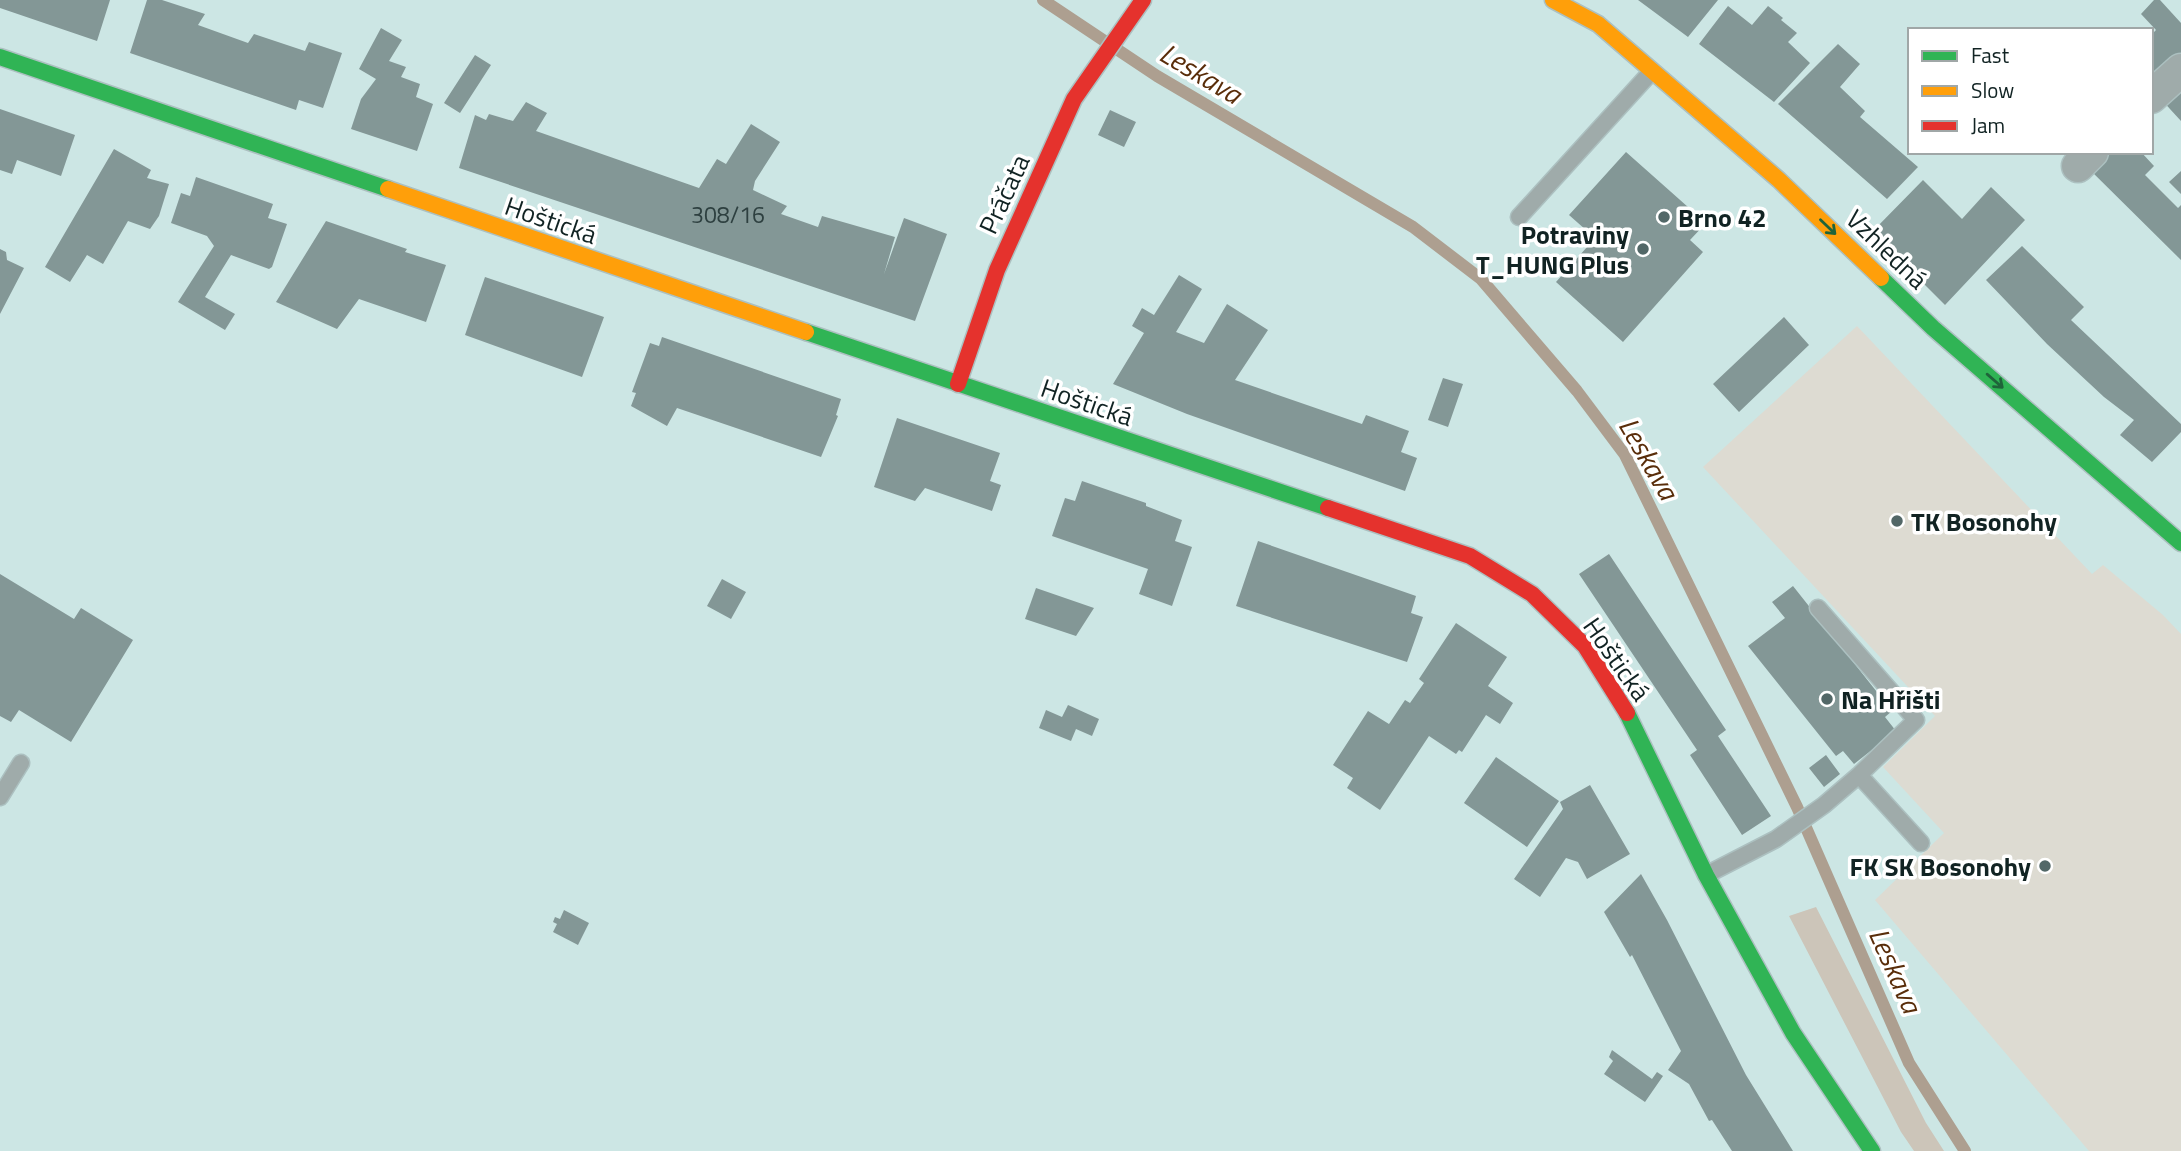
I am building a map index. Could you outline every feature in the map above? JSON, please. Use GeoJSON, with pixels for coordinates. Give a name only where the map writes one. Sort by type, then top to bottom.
{"type":"FeatureCollection","features":[{"type":"Feature","properties":{"kind":"street","name":"Práčata"},"geometry":{"type":"LineString","coordinates":[[958,384],[977,323],[1002,258],[1074,99],[1143,0]]}},
{"type":"Feature","properties":{"kind":"street","name":"Vzhledná"},"geometry":{"type":"LineString","coordinates":[[1553,0],[1598,24],[1779,180],[1933,328],[2181,543]]}},
{"type":"Feature","properties":{"kind":"street","name":"Hoštická"},"geometry":{"type":"LineString","coordinates":[[0,57],[1470,556],[1532,594],[1585,646],[1626,711],[1706,875],[1793,1033],[1872,1151]]}},
{"type":"Feature","properties":{"kind":"street"},"geometry":{"type":"LineString","coordinates":[[2153,95],[2181,70]]}},
{"type":"Feature","properties":{"kind":"lane"},"geometry":{"type":"LineString","coordinates":[[1520,217],[1652,71]]}},
{"type":"Feature","properties":{"kind":"lane"},"geometry":{"type":"LineString","coordinates":[[1706,875],[1776,839],[1824,805],[1916,720],[1818,608]]}},
{"type":"Feature","properties":{"kind":"lane"},"geometry":{"type":"LineString","coordinates":[[0,797],[21,763]]}},
{"type":"Feature","properties":{"kind":"lane"},"geometry":{"type":"LineString","coordinates":[[1859,775],[1920,843]]}},
{"type":"Feature","properties":{"kind":"shaded area"},"geometry":{"type":"Polygon","coordinates":[[[1857,326],[2092,574],[2103,565],[2163,615],[2181,634],[2181,1151],[2089,1151],[1875,900],[1944,833],[1883,767],[1935,716],[1703,467],[1857,326]]]}},
{"type":"Feature","properties":{"kind":"shaded area"},"geometry":{"type":"Polygon","coordinates":[[[1816,907],[1926,1123],[1944,1151],[1914,1151],[1901,1132],[1789,916],[1816,907]]]}},
{"type":"Feature","properties":{"kind":"building"},"geometry":{"type":"Polygon","coordinates":[[[0,0],[110,0],[97,41],[0,8],[0,0]]]}},
{"type":"Feature","properties":{"kind":"building"},"geometry":{"type":"Polygon","coordinates":[[[147,0],[162,0],[205,14],[198,25],[248,43],[254,34],[305,51],[309,42],[342,53],[323,108],[299,100],[296,110],[130,53],[147,0]]]}},
{"type":"Feature","properties":{"kind":"building"},"geometry":{"type":"Polygon","coordinates":[[[1638,0],[1718,0],[1688,37],[1638,0]]]}},
{"type":"Feature","properties":{"kind":"building"},"geometry":{"type":"Polygon","coordinates":[[[2154,0],[2160,0],[2181,23],[2181,53],[2153,80],[2153,33],[2156,30],[2141,14],[2154,0]]]}},
{"type":"Feature","properties":{"kind":"building"},"geometry":{"type":"Polygon","coordinates":[[[1728,6],[1752,25],[1768,6],[1797,33],[1788,42],[1810,63],[1774,102],[1699,44],[1728,6]]]}},
{"type":"Feature","properties":{"kind":"building"},"geometry":{"type":"Polygon","coordinates":[[[381,28],[402,40],[389,61],[406,67],[401,77],[420,84],[416,97],[433,104],[417,151],[351,129],[361,99],[376,79],[359,69],[381,28]]]}},
{"type":"Feature","properties":{"kind":"building"},"geometry":{"type":"Polygon","coordinates":[[[1838,44],[1860,64],[1840,87],[1865,111],[1860,117],[1918,167],[1887,199],[1778,104],[1838,44]]]}},
{"type":"Feature","properties":{"kind":"building"},"geometry":{"type":"Polygon","coordinates":[[[475,55],[491,65],[460,113],[444,103],[475,55]]]}},
{"type":"Feature","properties":{"kind":"building"},"geometry":{"type":"Polygon","coordinates":[[[2181,77],[2181,121],[2159,97],[2181,77]]]}},
{"type":"Feature","properties":{"kind":"building"},"geometry":{"type":"Polygon","coordinates":[[[526,102],[547,113],[536,131],[699,188],[717,159],[726,164],[751,124],[780,142],[755,181],[753,190],[787,206],[781,214],[818,227],[822,216],[895,237],[884,274],[904,218],[947,234],[915,321],[459,168],[475,115],[486,120],[489,114],[513,121],[526,102]]]}},
{"type":"Feature","properties":{"kind":"building"},"geometry":{"type":"Polygon","coordinates":[[[0,109],[75,135],[61,176],[17,160],[12,174],[0,170],[0,109]]]}},
{"type":"Feature","properties":{"kind":"building"},"geometry":{"type":"Polygon","coordinates":[[[1110,110],[1136,122],[1124,147],[1098,135],[1110,110]]]}},
{"type":"Feature","properties":{"kind":"building"},"geometry":{"type":"Polygon","coordinates":[[[114,149],[151,170],[147,178],[169,184],[159,216],[150,229],[128,221],[103,264],[87,255],[70,282],[45,267],[114,149]]]}},
{"type":"Feature","properties":{"kind":"building","name":"Potraviny T_HUNG Plus"},"geometry":{"type":"Polygon","coordinates":[[[1626,152],[1706,223],[1690,240],[1703,252],[1623,342],[1556,282],[1595,238],[1569,215],[1626,152]]]}},
{"type":"Feature","properties":{"kind":"building"},"geometry":{"type":"Polygon","coordinates":[[[2100,154],[2143,154],[2154,166],[2145,175],[2178,208],[2181,205],[2181,260],[2087,167],[2100,154]]]}},
{"type":"Feature","properties":{"kind":"building"},"geometry":{"type":"Polygon","coordinates":[[[2181,171],[2181,194],[2169,182],[2181,171]]]}},
{"type":"Feature","properties":{"kind":"building"},"geometry":{"type":"Polygon","coordinates":[[[196,177],[273,204],[268,218],[287,224],[272,267],[269,269],[231,255],[205,297],[235,314],[225,330],[178,302],[214,246],[207,236],[171,223],[181,193],[190,196],[196,177]]]}},
{"type":"Feature","properties":{"kind":"building"},"geometry":{"type":"Polygon","coordinates":[[[1923,180],[1962,219],[1991,187],[2025,220],[1945,305],[1872,232],[1923,180]]]}},
{"type":"Feature","properties":{"kind":"building"},"geometry":{"type":"Polygon","coordinates":[[[326,221],[446,265],[426,322],[359,299],[337,329],[276,302],[326,221]]]}},
{"type":"Feature","properties":{"kind":"building"},"geometry":{"type":"Polygon","coordinates":[[[2022,246],[2084,307],[2071,320],[2181,424],[2181,432],[2152,462],[2120,435],[2134,420],[2104,397],[2047,344],[1986,280],[2022,246]]]}},
{"type":"Feature","properties":{"kind":"building"},"geometry":{"type":"Polygon","coordinates":[[[0,249],[6,252],[7,260],[24,268],[0,314],[0,249]]]}},
{"type":"Feature","properties":{"kind":"building"},"geometry":{"type":"Polygon","coordinates":[[[1179,275],[1202,289],[1176,332],[1204,343],[1227,304],[1268,330],[1235,380],[1362,424],[1366,415],[1409,431],[1401,452],[1417,458],[1405,491],[1187,414],[1113,384],[1144,333],[1132,326],[1142,308],[1154,315],[1179,275]]]}},
{"type":"Feature","properties":{"kind":"building"},"geometry":{"type":"Polygon","coordinates":[[[485,277],[604,317],[582,377],[465,335],[485,277]]]}},
{"type":"Feature","properties":{"kind":"building"},"geometry":{"type":"Polygon","coordinates":[[[1784,317],[1809,345],[1739,412],[1713,384],[1784,317]]]}},
{"type":"Feature","properties":{"kind":"building"},"geometry":{"type":"Polygon","coordinates":[[[662,337],[841,399],[836,415],[838,416],[821,457],[677,408],[667,426],[631,406],[636,393],[632,392],[650,343],[659,346],[662,337]]]}},
{"type":"Feature","properties":{"kind":"building"},"geometry":{"type":"Polygon","coordinates":[[[1443,378],[1463,384],[1448,427],[1428,420],[1443,378]]]}},
{"type":"Feature","properties":{"kind":"building"},"geometry":{"type":"Polygon","coordinates":[[[897,418],[1000,453],[990,481],[1001,485],[992,511],[925,488],[915,501],[874,487],[897,418]]]}},
{"type":"Feature","properties":{"kind":"building"},"geometry":{"type":"Polygon","coordinates":[[[1082,481],[1146,503],[1146,506],[1182,520],[1175,541],[1192,547],[1172,606],[1139,594],[1148,569],[1052,536],[1065,498],[1075,501],[1082,481]]]}},
{"type":"Feature","properties":{"kind":"building"},"geometry":{"type":"Polygon","coordinates":[[[1258,541],[1416,596],[1411,613],[1423,617],[1407,662],[1236,606],[1258,541]]]}},
{"type":"Feature","properties":{"kind":"building"},"geometry":{"type":"Polygon","coordinates":[[[1609,554],[1726,730],[1718,736],[1771,816],[1742,835],[1690,755],[1697,750],[1579,574],[1609,554]]]}},
{"type":"Feature","properties":{"kind":"building"},"geometry":{"type":"Polygon","coordinates":[[[0,574],[74,619],[81,608],[133,640],[71,742],[19,710],[11,722],[0,716],[0,574]]]}},
{"type":"Feature","properties":{"kind":"building"},"geometry":{"type":"Polygon","coordinates":[[[722,579],[746,592],[731,619],[707,606],[722,579]]]}},
{"type":"Feature","properties":{"kind":"building"},"geometry":{"type":"Polygon","coordinates":[[[1793,586],[1892,711],[1885,717],[1896,731],[1854,764],[1843,751],[1836,756],[1748,646],[1785,618],[1772,602],[1793,586]]]}},
{"type":"Feature","properties":{"kind":"building"},"geometry":{"type":"Polygon","coordinates":[[[1036,588],[1094,608],[1076,636],[1025,619],[1036,588]]]}},
{"type":"Feature","properties":{"kind":"building"},"geometry":{"type":"Polygon","coordinates":[[[1456,623],[1507,657],[1488,686],[1513,703],[1500,724],[1486,715],[1462,752],[1459,750],[1456,754],[1429,736],[1380,810],[1347,788],[1353,778],[1333,765],[1368,711],[1389,724],[1405,700],[1410,703],[1424,683],[1419,679],[1456,623]]]}},
{"type":"Feature","properties":{"kind":"building"},"geometry":{"type":"Polygon","coordinates":[[[1068,705],[1099,719],[1092,736],[1076,729],[1071,741],[1039,728],[1046,710],[1062,717],[1068,705]]]}},
{"type":"Feature","properties":{"kind":"building"},"geometry":{"type":"Polygon","coordinates":[[[1826,755],[1840,774],[1824,787],[1809,768],[1826,755]]]}},
{"type":"Feature","properties":{"kind":"building"},"geometry":{"type":"Polygon","coordinates":[[[1496,757],[1559,801],[1527,847],[1464,803],[1496,757]]]}},
{"type":"Feature","properties":{"kind":"building"},"geometry":{"type":"Polygon","coordinates":[[[1590,785],[1630,854],[1587,879],[1578,862],[1566,858],[1540,897],[1514,879],[1563,809],[1560,802],[1590,785]]]}},
{"type":"Feature","properties":{"kind":"building"},"geometry":{"type":"Polygon","coordinates":[[[1641,874],[1746,1075],[1793,1151],[1732,1151],[1712,1120],[1709,1121],[1689,1084],[1668,1070],[1681,1051],[1632,955],[1630,957],[1604,912],[1641,874]]]}},
{"type":"Feature","properties":{"kind":"building"},"geometry":{"type":"Polygon","coordinates":[[[564,910],[589,923],[578,945],[553,932],[557,924],[553,922],[555,917],[560,919],[564,910]]]}},
{"type":"Feature","properties":{"kind":"building"},"geometry":{"type":"Polygon","coordinates":[[[1612,1050],[1652,1079],[1657,1072],[1663,1076],[1645,1102],[1604,1074],[1613,1061],[1609,1057],[1612,1050]]]}},
{"type":"Feature","properties":{"kind":"waterway","name":"Leskava"},"geometry":{"type":"LineString","coordinates":[[1043,0],[1157,76],[1413,227],[1481,279],[1577,391],[1625,455],[1797,807],[1909,1063],[1965,1151]]}},
{"type":"Feature","properties":{"kind":"traffic: fast"},"geometry":{"type":"LineString","coordinates":[[0,57],[388,189]]}},
{"type":"Feature","properties":{"kind":"traffic: fast"},"geometry":{"type":"LineString","coordinates":[[1881,278],[1933,328],[2181,543]]}},
{"type":"Feature","properties":{"kind":"traffic: fast"},"geometry":{"type":"LineString","coordinates":[[806,332],[1328,508]]}},
{"type":"Feature","properties":{"kind":"traffic: fast"},"geometry":{"type":"LineString","coordinates":[[1627,713],[1706,875],[1793,1033],[1872,1151]]}},
{"type":"Feature","properties":{"kind":"traffic: slow"},"geometry":{"type":"LineString","coordinates":[[1553,0],[1598,24],[1779,180],[1881,278]]}},
{"type":"Feature","properties":{"kind":"traffic: slow"},"geometry":{"type":"LineString","coordinates":[[388,189],[806,332]]}},
{"type":"Feature","properties":{"kind":"traffic: jam"},"geometry":{"type":"LineString","coordinates":[[958,384],[997,270],[1074,99],[1143,0]]}},
{"type":"Feature","properties":{"kind":"traffic: jam"},"geometry":{"type":"LineString","coordinates":[[1328,508],[1470,556],[1532,594],[1585,646],[1627,713]]}},
{"type":"Feature","properties":{"kind":"place","name":"Brno 42"},"geometry":{"type":"Point","coordinates":[1664,217]}},
{"type":"Feature","properties":{"kind":"place","name":"Potraviny T_HUNG Plus"},"geometry":{"type":"Point","coordinates":[1643,249]}},
{"type":"Feature","properties":{"kind":"place","name":"TK Bosonohy"},"geometry":{"type":"Point","coordinates":[1897,521]}},
{"type":"Feature","properties":{"kind":"place","name":"Na Hřišti"},"geometry":{"type":"Point","coordinates":[1827,699]}},
{"type":"Feature","properties":{"kind":"place","name":"FK SK Bosonohy"},"geometry":{"type":"Point","coordinates":[2045,866]}}]}
